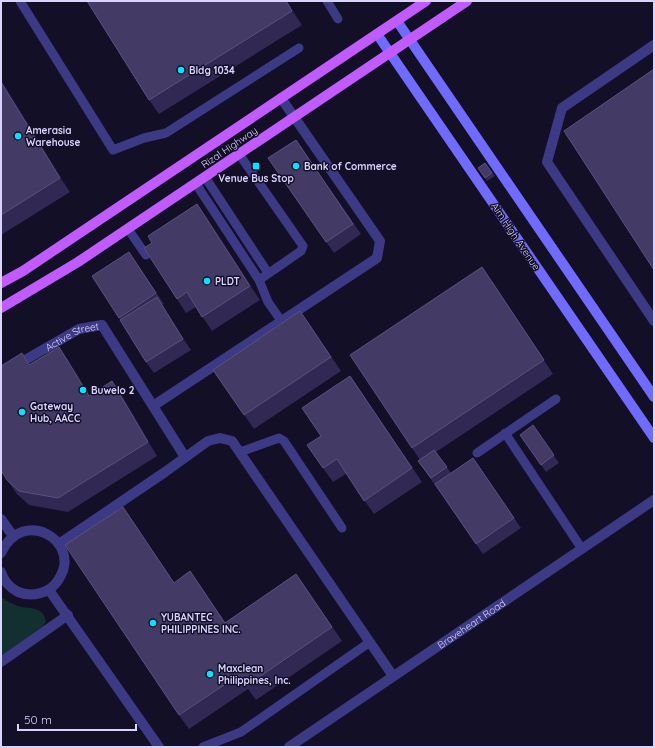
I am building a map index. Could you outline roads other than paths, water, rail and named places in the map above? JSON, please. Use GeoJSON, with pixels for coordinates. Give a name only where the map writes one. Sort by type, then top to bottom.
{"type":"FeatureCollection","features":[{"type":"Feature","properties":{"kind":"main road","name":"Rizal Highway"},"geometry":{"type":"LineString","coordinates":[[1,283],[23,271],[426,1]]}},
{"type":"Feature","properties":{"kind":"main road","name":"Rizal Highway"},"geometry":{"type":"LineString","coordinates":[[1,308],[78,262],[467,1]]}},
{"type":"Feature","properties":{"kind":"street"},"geometry":{"type":"LineString","coordinates":[[397,21],[654,397]]}},
{"type":"Feature","properties":{"kind":"street","name":"Aim High Avenue"},"geometry":{"type":"LineString","coordinates":[[377,34],[654,438]]}},
{"type":"Feature","properties":{"kind":"street"},"geometry":{"type":"LineString","coordinates":[[654,45],[562,108],[547,162],[654,321]]}},
{"type":"Feature","properties":{"kind":"street"},"geometry":{"type":"LineString","coordinates":[[186,457],[153,406],[377,258],[380,241],[281,98]]}},
{"type":"Feature","properties":{"kind":"street","name":"Active Street"},"geometry":{"type":"LineString","coordinates":[[1,374],[79,329],[102,325],[153,406]]}},
{"type":"Feature","properties":{"kind":"street"},"geometry":{"type":"LineString","coordinates":[[59,544],[186,457],[208,440],[220,438],[232,441],[393,676]]}},
{"type":"Feature","properties":{"kind":"street","name":"Braveheart Road"},"geometry":{"type":"LineString","coordinates":[[289,747],[654,500]]}},
{"type":"Feature","properties":{"kind":"street"},"geometry":{"type":"LineString","coordinates":[[1,519],[13,536]]}},
{"type":"Feature","properties":{"kind":"street"},"geometry":{"type":"LineString","coordinates":[[1,553],[5,544],[13,536],[32,530],[52,536],[59,544],[63,553],[64,564],[62,574],[57,583],[49,590],[39,594],[28,595],[17,592],[8,585],[1,572]]}},
{"type":"Feature","properties":{"kind":"street"},"geometry":{"type":"LineString","coordinates":[[49,590],[68,615],[159,747]]}},
{"type":"Feature","properties":{"kind":"street"},"geometry":{"type":"LineString","coordinates":[[1,662],[68,615]]}},
{"type":"Feature","properties":{"kind":"lane"},"geometry":{"type":"LineString","coordinates":[[20,1],[113,150],[144,138],[166,133],[298,48]]}},
{"type":"Feature","properties":{"kind":"lane"},"geometry":{"type":"LineString","coordinates":[[327,1],[338,19]]}},
{"type":"Feature","properties":{"kind":"lane"},"geometry":{"type":"LineString","coordinates":[[240,154],[303,246],[301,252],[268,273],[260,280]]}},
{"type":"Feature","properties":{"kind":"lane"},"geometry":{"type":"LineString","coordinates":[[205,177],[268,273]]}},
{"type":"Feature","properties":{"kind":"lane"},"geometry":{"type":"LineString","coordinates":[[196,184],[260,280],[268,302],[282,322]]}},
{"type":"Feature","properties":{"kind":"lane"},"geometry":{"type":"LineString","coordinates":[[128,229],[146,256]]}},
{"type":"Feature","properties":{"kind":"lane"},"geometry":{"type":"LineString","coordinates":[[477,453],[556,400]]}},
{"type":"Feature","properties":{"kind":"lane"},"geometry":{"type":"LineString","coordinates":[[505,433],[582,548]]}},
{"type":"Feature","properties":{"kind":"lane"},"geometry":{"type":"LineString","coordinates":[[240,452],[279,438],[284,441],[342,528]]}},
{"type":"Feature","properties":{"kind":"lane"},"geometry":{"type":"LineString","coordinates":[[203,747],[241,732],[370,642]]}},
{"type":"Feature","properties":{"kind":"place","name":"Bldg 1034"},"geometry":{"type":"Point","coordinates":[181,70]}},
{"type":"Feature","properties":{"kind":"place","name":"Amerasia Warehouse"},"geometry":{"type":"Point","coordinates":[18,136]}},
{"type":"Feature","properties":{"kind":"place","name":"Venue Bus Stop"},"geometry":{"type":"Point","coordinates":[256,166]}},
{"type":"Feature","properties":{"kind":"place","name":"Bank of Commerce"},"geometry":{"type":"Point","coordinates":[296,166]}},
{"type":"Feature","properties":{"kind":"place","name":"PLDT"},"geometry":{"type":"Point","coordinates":[207,281]}},
{"type":"Feature","properties":{"kind":"place","name":"Buwelo 2"},"geometry":{"type":"Point","coordinates":[83,390]}},
{"type":"Feature","properties":{"kind":"place","name":"Gateway Hub, AACC"},"geometry":{"type":"Point","coordinates":[22,412]}},
{"type":"Feature","properties":{"kind":"place","name":"YUBANTEC PHILIPPINES INC."},"geometry":{"type":"Point","coordinates":[153,623]}},
{"type":"Feature","properties":{"kind":"place","name":"Maxclean Philippines, Inc."},"geometry":{"type":"Point","coordinates":[210,674]}}]}
